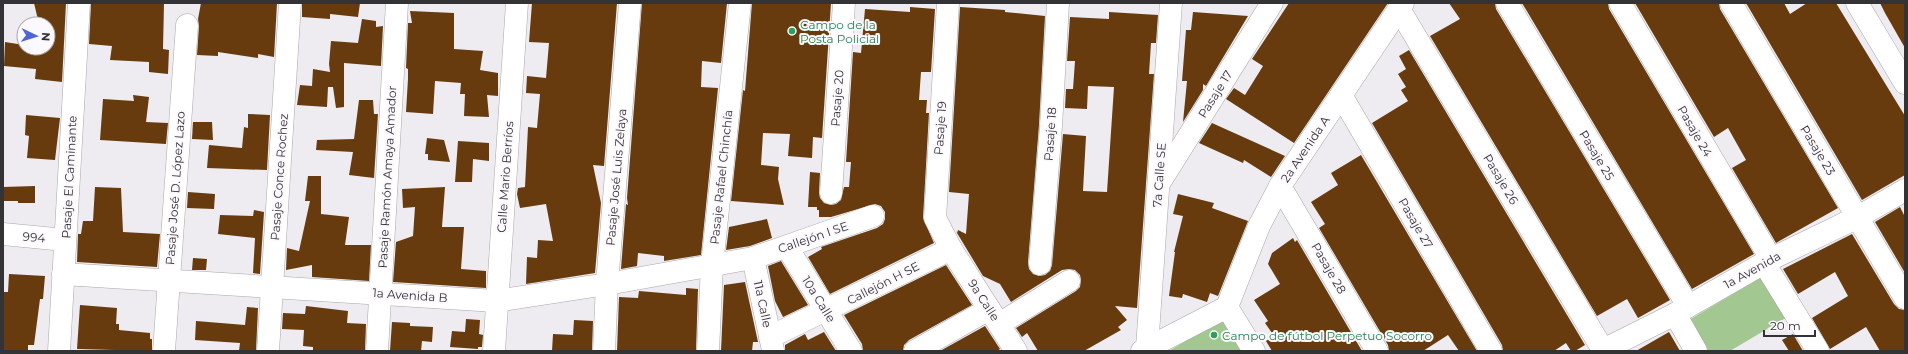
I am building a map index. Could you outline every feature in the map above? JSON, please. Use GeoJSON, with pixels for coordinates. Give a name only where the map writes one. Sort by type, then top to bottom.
{"type":"FeatureCollection","features":[{"type":"Feature","properties":{"kind":"street","name":"Pasaje El Caminante"},"geometry":{"type":"LineString","coordinates":[[59,351],[79,3]]}},
{"type":"Feature","properties":{"kind":"street","name":"Pasaje Conce Rochez"},"geometry":{"type":"LineString","coordinates":[[268,351],[290,3]]}},
{"type":"Feature","properties":{"kind":"street","name":"Pasaje Ramón Amaya Amador"},"geometry":{"type":"LineString","coordinates":[[377,351],[397,3]]}},
{"type":"Feature","properties":{"kind":"street","name":"Calle Mario Berríos"},"geometry":{"type":"LineString","coordinates":[[494,351],[496,301],[517,3]]}},
{"type":"Feature","properties":{"kind":"street","name":"Pasaje José Luis Zelaya"},"geometry":{"type":"LineString","coordinates":[[604,351],[607,284],[630,3]]}},
{"type":"Feature","properties":{"kind":"street","name":"Pasaje Rafael Chinchía"},"geometry":{"type":"LineString","coordinates":[[708,351],[712,265],[740,3]]}},
{"type":"Feature","properties":{"kind":"street","name":"Pasaje 20"},"geometry":{"type":"LineString","coordinates":[[831,193],[844,3]]}},
{"type":"Feature","properties":{"kind":"street","name":"Pasaje 19"},"geometry":{"type":"LineString","coordinates":[[948,3],[934,218],[951,249]]}},
{"type":"Feature","properties":{"kind":"street","name":"Pasaje 18"},"geometry":{"type":"LineString","coordinates":[[1040,264],[1051,126],[1058,3]]}},
{"type":"Feature","properties":{"kind":"street","name":"7a Calle SE"},"geometry":{"type":"LineString","coordinates":[[1145,350],[1159,185],[1171,3]]}},
{"type":"Feature","properties":{"kind":"street"},"geometry":{"type":"LineString","coordinates":[[1260,3],[1272,3]]}},
{"type":"Feature","properties":{"kind":"street","name":"Pasaje 17"},"geometry":{"type":"LineString","coordinates":[[1159,185],[1272,3]]}},
{"type":"Feature","properties":{"kind":"street","name":"Pasaje 25"},"geometry":{"type":"LineString","coordinates":[[1507,3],[1681,310],[1696,351]]}},
{"type":"Feature","properties":{"kind":"street","name":"Pasaje 24"},"geometry":{"type":"LineString","coordinates":[[1620,3],[1818,351]]}},
{"type":"Feature","properties":{"kind":"street","name":"Pasaje 23"},"geometry":{"type":"LineString","coordinates":[[1731,3],[1905,298]]}},
{"type":"Feature","properties":{"kind":"street"},"geometry":{"type":"LineString","coordinates":[[1857,3],[1905,83]]}},
{"type":"Feature","properties":{"kind":"street","name":"2a Avenida A"},"geometry":{"type":"LineString","coordinates":[[1227,307],[1259,226],[1280,186],[1401,6]]}},
{"type":"Feature","properties":{"kind":"street","name":"Pasaje 26"},"geometry":{"type":"LineString","coordinates":[[1401,6],[1602,350]]}},
{"type":"Feature","properties":{"kind":"street","name":"Pasaje José D. López Lazo"},"geometry":{"type":"LineString","coordinates":[[164,351],[186,25]]}},
{"type":"Feature","properties":{"kind":"street","name":"Pasaje 27"},"geometry":{"type":"LineString","coordinates":[[1341,95],[1491,351]]}},
{"type":"Feature","properties":{"kind":"street","name":"Pasaje 28"},"geometry":{"type":"LineString","coordinates":[[1280,186],[1377,351]]}},
{"type":"Feature","properties":{"kind":"street","name":"1a Avenida"},"geometry":{"type":"LineString","coordinates":[[1602,350],[1681,310],[1768,261],[1858,217],[1905,190]]}},
{"type":"Feature","properties":{"kind":"street","name":"Callejón I SE"},"geometry":{"type":"LineString","coordinates":[[753,258],[873,216]]}},
{"type":"Feature","properties":{"kind":"street","name":"994"},"geometry":{"type":"LineString","coordinates":[[3,234],[65,240]]}},
{"type":"Feature","properties":{"kind":"street","name":"10a Calle"},"geometry":{"type":"LineString","coordinates":[[787,247],[851,351]]}},
{"type":"Feature","properties":{"kind":"street","name":"Callejón H SE"},"geometry":{"type":"LineString","coordinates":[[772,344],[826,311],[951,249]]}},
{"type":"Feature","properties":{"kind":"street","name":"9a Calle"},"geometry":{"type":"LineString","coordinates":[[951,249],[1016,351]]}},
{"type":"Feature","properties":{"kind":"street","name":"1a Avenida B"},"geometry":{"type":"LineString","coordinates":[[63,274],[169,282],[380,293],[496,301],[607,284],[753,258]]}},
{"type":"Feature","properties":{"kind":"street","name":"11a Calle"},"geometry":{"type":"LineString","coordinates":[[753,258],[772,344]]}},
{"type":"Feature","properties":{"kind":"street"},"geometry":{"type":"LineString","coordinates":[[915,351],[1069,281]]}},
{"type":"Feature","properties":{"kind":"street"},"geometry":{"type":"LineString","coordinates":[[1145,350],[1227,307],[1254,351]]}},
{"type":"Feature","properties":{"kind":"green space"},"geometry":{"type":"Polygon","coordinates":[[[1765,275],[1789,316],[1730,351],[1708,351],[1689,320],[1765,275]]]}},
{"type":"Feature","properties":{"kind":"green space","name":"Campo de fútbol Perpetuo Socorro"},"geometry":{"type":"Polygon","coordinates":[[[1222,319],[1241,351],[1169,351],[1222,319]]]}},
{"type":"Feature","properties":{"kind":"building"},"geometry":{"type":"Polygon","coordinates":[[[34,3],[66,3],[62,82],[35,79],[36,69],[4,66],[5,42],[16,44],[16,56],[56,56],[56,16],[37,16],[34,3]]]}},
{"type":"Feature","properties":{"kind":"building"},"geometry":{"type":"Polygon","coordinates":[[[91,3],[164,3],[163,49],[169,50],[168,74],[149,72],[149,62],[110,60],[112,46],[89,44],[91,3]]]}},
{"type":"Feature","properties":{"kind":"building"},"geometry":{"type":"Polygon","coordinates":[[[201,3],[277,3],[274,57],[258,54],[258,58],[218,52],[218,56],[197,55],[198,19],[201,3]]]}},
{"type":"Feature","properties":{"kind":"building"},"geometry":{"type":"Polygon","coordinates":[[[302,3],[360,3],[358,17],[330,14],[330,19],[302,17],[302,3]]]}},
{"type":"Feature","properties":{"kind":"building"},"geometry":{"type":"Polygon","coordinates":[[[532,3],[617,3],[604,166],[593,165],[601,203],[595,273],[526,284],[527,257],[537,258],[538,240],[553,241],[546,204],[520,208],[517,194],[518,188],[525,187],[528,127],[537,128],[540,94],[526,93],[527,76],[546,78],[549,43],[529,42],[532,3]]]}},
{"type":"Feature","properties":{"kind":"building"},"geometry":{"type":"Polygon","coordinates":[[[642,3],[727,3],[721,63],[702,61],[701,87],[718,88],[701,255],[664,261],[664,256],[638,253],[637,266],[621,269],[626,204],[628,205],[627,198],[642,3]]]}},
{"type":"Feature","properties":{"kind":"building"},"geometry":{"type":"Polygon","coordinates":[[[752,3],[831,3],[822,138],[813,137],[812,158],[788,156],[790,134],[763,133],[761,165],[779,167],[778,179],[784,205],[731,201],[743,90],[745,91],[752,3]]]}},
{"type":"Feature","properties":{"kind":"building"},"geometry":{"type":"Polygon","coordinates":[[[1289,3],[1388,3],[1294,143],[1226,99],[1234,88],[1245,95],[1263,66],[1252,59],[1289,3]]]}},
{"type":"Feature","properties":{"kind":"building"},"geometry":{"type":"Polygon","coordinates":[[[1449,3],[1495,3],[1496,9],[1670,300],[1638,318],[1627,299],[1597,316],[1430,36],[1460,19],[1449,3]]]}},
{"type":"Feature","properties":{"kind":"building"},"geometry":{"type":"Polygon","coordinates":[[[1522,3],[1608,3],[1609,9],[1754,254],[1692,289],[1522,3]]]}},
{"type":"Feature","properties":{"kind":"building"},"geometry":{"type":"Polygon","coordinates":[[[1635,3],[1719,3],[1720,9],[1838,208],[1776,243],[1732,168],[1746,160],[1728,128],[1714,137],[1635,3]]]}},
{"type":"Feature","properties":{"kind":"building"},"geometry":{"type":"Polygon","coordinates":[[[1746,3],[1784,3],[1790,14],[1807,3],[1836,3],[1905,116],[1905,175],[1862,200],[1746,3]]]}},
{"type":"Feature","properties":{"kind":"building"},"geometry":{"type":"Polygon","coordinates":[[[1880,3],[1905,3],[1905,48],[1885,13],[1880,3]]]}},
{"type":"Feature","properties":{"kind":"building"},"geometry":{"type":"Polygon","coordinates":[[[910,7],[935,9],[931,72],[921,72],[919,100],[927,100],[926,113],[929,113],[923,218],[934,243],[830,294],[808,257],[822,249],[821,247],[877,228],[883,224],[885,212],[881,206],[875,204],[831,217],[819,217],[819,210],[817,210],[817,207],[808,207],[810,172],[820,173],[819,193],[820,198],[824,203],[831,205],[836,204],[841,200],[844,187],[849,187],[851,162],[846,162],[853,52],[861,53],[865,9],[910,12],[910,7]]]}},
{"type":"Feature","properties":{"kind":"building"},"geometry":{"type":"Polygon","coordinates":[[[960,7],[1005,10],[1005,12],[1045,16],[1039,125],[1028,263],[1029,269],[1033,274],[1039,276],[1045,275],[1050,271],[1052,265],[1063,134],[1086,136],[1083,191],[1107,192],[1114,87],[1088,86],[1087,109],[1065,108],[1066,89],[1073,89],[1075,61],[1067,61],[1070,17],[1109,19],[1109,12],[1158,15],[1156,43],[1151,43],[1149,74],[1154,74],[1137,308],[1115,306],[1127,320],[1118,327],[1121,330],[1084,351],[1038,351],[1027,333],[1022,337],[1016,328],[1076,291],[1080,287],[1081,280],[1080,275],[1075,270],[1062,270],[1011,302],[1000,284],[983,276],[957,233],[958,230],[966,234],[969,194],[949,192],[960,7]]]}},
{"type":"Feature","properties":{"kind":"building"},"geometry":{"type":"Polygon","coordinates":[[[410,11],[454,13],[454,49],[483,51],[480,70],[498,73],[498,96],[487,95],[489,117],[464,116],[465,94],[460,94],[461,83],[435,81],[433,114],[406,112],[408,79],[408,69],[406,68],[408,23],[412,23],[410,11]]]}},
{"type":"Feature","properties":{"kind":"building"},"geometry":{"type":"Polygon","coordinates":[[[1193,12],[1248,16],[1206,86],[1203,84],[1203,90],[1183,122],[1187,81],[1182,81],[1186,30],[1191,30],[1193,12]]]}},
{"type":"Feature","properties":{"kind":"building"},"geometry":{"type":"Polygon","coordinates":[[[362,19],[376,21],[376,27],[383,26],[381,66],[344,63],[344,107],[336,108],[333,87],[328,87],[327,107],[297,105],[300,85],[312,86],[313,69],[330,72],[329,64],[331,41],[358,43],[362,19]]]}},
{"type":"Feature","properties":{"kind":"building"},"geometry":{"type":"Polygon","coordinates":[[[1409,50],[1585,345],[1575,351],[1571,351],[1566,343],[1554,351],[1503,351],[1502,345],[1372,123],[1408,101],[1401,90],[1406,87],[1398,74],[1406,69],[1399,56],[1409,50]]]}},
{"type":"Feature","properties":{"kind":"building"},"geometry":{"type":"Polygon","coordinates":[[[133,95],[149,97],[146,122],[168,123],[166,144],[100,140],[103,99],[134,101],[133,95]]]}},
{"type":"Feature","properties":{"kind":"building"},"geometry":{"type":"Polygon","coordinates":[[[359,100],[373,100],[374,114],[378,114],[374,178],[349,175],[353,152],[316,150],[317,140],[354,139],[359,100]]]}},
{"type":"Feature","properties":{"kind":"building"},"geometry":{"type":"Polygon","coordinates":[[[248,114],[270,115],[267,170],[207,168],[209,145],[242,148],[244,127],[248,128],[248,114]]]}},
{"type":"Feature","properties":{"kind":"building"},"geometry":{"type":"Polygon","coordinates":[[[26,115],[60,118],[55,160],[27,158],[29,136],[25,135],[26,115]]]}},
{"type":"Feature","properties":{"kind":"building"},"geometry":{"type":"Polygon","coordinates":[[[193,122],[212,122],[213,140],[192,139],[193,122]]]}},
{"type":"Feature","properties":{"kind":"building"},"geometry":{"type":"Polygon","coordinates":[[[1212,123],[1285,156],[1271,177],[1244,160],[1243,163],[1199,143],[1212,123]]]}},
{"type":"Feature","properties":{"kind":"building"},"geometry":{"type":"Polygon","coordinates":[[[427,138],[444,140],[450,162],[428,160],[428,154],[425,154],[427,138]]]}},
{"type":"Feature","properties":{"kind":"building"},"geometry":{"type":"Polygon","coordinates":[[[458,141],[489,143],[489,161],[473,159],[472,182],[455,182],[458,141]]]}},
{"type":"Feature","properties":{"kind":"building"},"geometry":{"type":"Polygon","coordinates":[[[1361,155],[1477,351],[1459,351],[1448,335],[1423,351],[1389,351],[1388,345],[1319,228],[1325,224],[1311,202],[1338,185],[1331,173],[1361,155]]]}},
{"type":"Feature","properties":{"kind":"building"},"geometry":{"type":"Polygon","coordinates":[[[308,176],[321,176],[321,214],[349,217],[345,245],[371,245],[369,281],[312,277],[312,265],[286,270],[287,248],[299,251],[310,201],[305,201],[308,176]]]}},
{"type":"Feature","properties":{"kind":"building"},"geometry":{"type":"Polygon","coordinates":[[[35,186],[35,203],[3,201],[3,187],[35,186]]]}},
{"type":"Feature","properties":{"kind":"building"},"geometry":{"type":"Polygon","coordinates":[[[95,187],[121,188],[123,232],[160,234],[157,267],[77,262],[78,234],[81,234],[83,221],[93,221],[95,187]]]}},
{"type":"Feature","properties":{"kind":"building"},"geometry":{"type":"Polygon","coordinates":[[[445,187],[442,227],[464,227],[461,269],[486,271],[486,288],[393,282],[396,242],[413,236],[415,207],[403,208],[402,189],[445,187]]]}},
{"type":"Feature","properties":{"kind":"building"},"geometry":{"type":"Polygon","coordinates":[[[188,192],[215,194],[214,209],[187,208],[188,192]]]}},
{"type":"Feature","properties":{"kind":"building"},"geometry":{"type":"Polygon","coordinates":[[[1178,194],[1214,203],[1212,208],[1248,221],[1218,296],[1210,293],[1207,302],[1183,294],[1182,298],[1169,296],[1174,252],[1183,216],[1173,214],[1178,194]]]}},
{"type":"Feature","properties":{"kind":"building"},"geometry":{"type":"Polygon","coordinates":[[[1900,207],[1905,217],[1905,273],[1875,222],[1900,207]]]}},
{"type":"Feature","properties":{"kind":"building"},"geometry":{"type":"Polygon","coordinates":[[[254,210],[264,212],[260,274],[253,273],[255,238],[218,234],[220,215],[253,216],[254,210]]]}},
{"type":"Feature","properties":{"kind":"building"},"geometry":{"type":"Polygon","coordinates":[[[767,219],[772,238],[750,246],[726,250],[729,227],[767,219]]]}},
{"type":"Feature","properties":{"kind":"building"},"geometry":{"type":"Polygon","coordinates":[[[1852,234],[1894,304],[1899,309],[1905,310],[1905,351],[1880,351],[1866,327],[1830,349],[1812,318],[1848,296],[1835,272],[1798,294],[1783,269],[1852,234]]]}},
{"type":"Feature","properties":{"kind":"building"},"geometry":{"type":"Polygon","coordinates":[[[1293,238],[1295,242],[1297,240],[1362,351],[1272,351],[1266,341],[1274,336],[1265,323],[1268,321],[1254,300],[1280,284],[1268,264],[1272,253],[1293,238]]]}},
{"type":"Feature","properties":{"kind":"building"},"geometry":{"type":"Polygon","coordinates":[[[193,258],[207,259],[206,270],[192,270],[193,258]]]}},
{"type":"Feature","properties":{"kind":"building"},"geometry":{"type":"Polygon","coordinates":[[[781,261],[808,305],[783,317],[775,301],[768,266],[781,261]]]}},
{"type":"Feature","properties":{"kind":"building"},"geometry":{"type":"Polygon","coordinates":[[[946,265],[972,305],[909,340],[904,345],[903,351],[863,351],[862,344],[844,315],[946,265]]]}},
{"type":"Feature","properties":{"kind":"building"},"geometry":{"type":"Polygon","coordinates":[[[9,274],[45,276],[43,299],[40,299],[34,345],[28,345],[28,351],[3,351],[3,292],[8,292],[9,274]]]}},
{"type":"Feature","properties":{"kind":"building"},"geometry":{"type":"Polygon","coordinates":[[[745,282],[758,342],[753,342],[752,351],[721,351],[724,285],[745,282]]]}},
{"type":"Feature","properties":{"kind":"building"},"geometry":{"type":"Polygon","coordinates":[[[686,288],[698,289],[696,351],[617,351],[619,297],[638,298],[639,291],[686,295],[686,288]]]}},
{"type":"Feature","properties":{"kind":"building"},"geometry":{"type":"Polygon","coordinates":[[[80,305],[117,308],[116,324],[119,324],[119,330],[150,333],[150,339],[152,339],[152,351],[77,349],[80,305]]]}},
{"type":"Feature","properties":{"kind":"building"},"geometry":{"type":"Polygon","coordinates":[[[306,306],[348,311],[347,323],[366,324],[365,351],[313,351],[313,347],[303,346],[304,330],[282,329],[283,313],[305,314],[306,306]]]}},
{"type":"Feature","properties":{"kind":"building"},"geometry":{"type":"Polygon","coordinates":[[[247,307],[258,308],[256,351],[239,351],[240,343],[195,340],[196,321],[245,325],[247,307]]]}},
{"type":"Feature","properties":{"kind":"building"},"geometry":{"type":"Polygon","coordinates":[[[466,319],[480,320],[479,334],[483,335],[482,347],[478,347],[478,349],[450,347],[452,331],[465,332],[466,319]]]}},
{"type":"Feature","properties":{"kind":"building"},"geometry":{"type":"Polygon","coordinates":[[[574,320],[593,321],[592,351],[552,351],[553,334],[573,335],[574,320]]]}},
{"type":"Feature","properties":{"kind":"building"},"geometry":{"type":"Polygon","coordinates":[[[392,322],[410,323],[410,326],[433,327],[432,342],[422,341],[421,351],[390,351],[392,322]]]}},
{"type":"Feature","properties":{"kind":"building"},"geometry":{"type":"Polygon","coordinates":[[[985,326],[1000,349],[997,351],[940,351],[985,326]]]}},
{"type":"Feature","properties":{"kind":"building"},"geometry":{"type":"Polygon","coordinates":[[[824,332],[836,351],[785,351],[785,345],[805,334],[808,340],[824,332]]]}},
{"type":"Feature","properties":{"kind":"building"},"geometry":{"type":"Polygon","coordinates":[[[1669,332],[1680,351],[1636,351],[1669,332]]]}},
{"type":"Feature","properties":{"kind":"building"},"geometry":{"type":"Polygon","coordinates":[[[1793,334],[1803,351],[1789,351],[1782,340],[1793,334]]]}},
{"type":"Feature","properties":{"kind":"place","name":"Campo de la Posta Policial"},"geometry":{"type":"Point","coordinates":[792,31]}},
{"type":"Feature","properties":{"kind":"place","name":"Campo de fútbol Perpetuo Socorro"},"geometry":{"type":"Point","coordinates":[1214,335]}}]}
